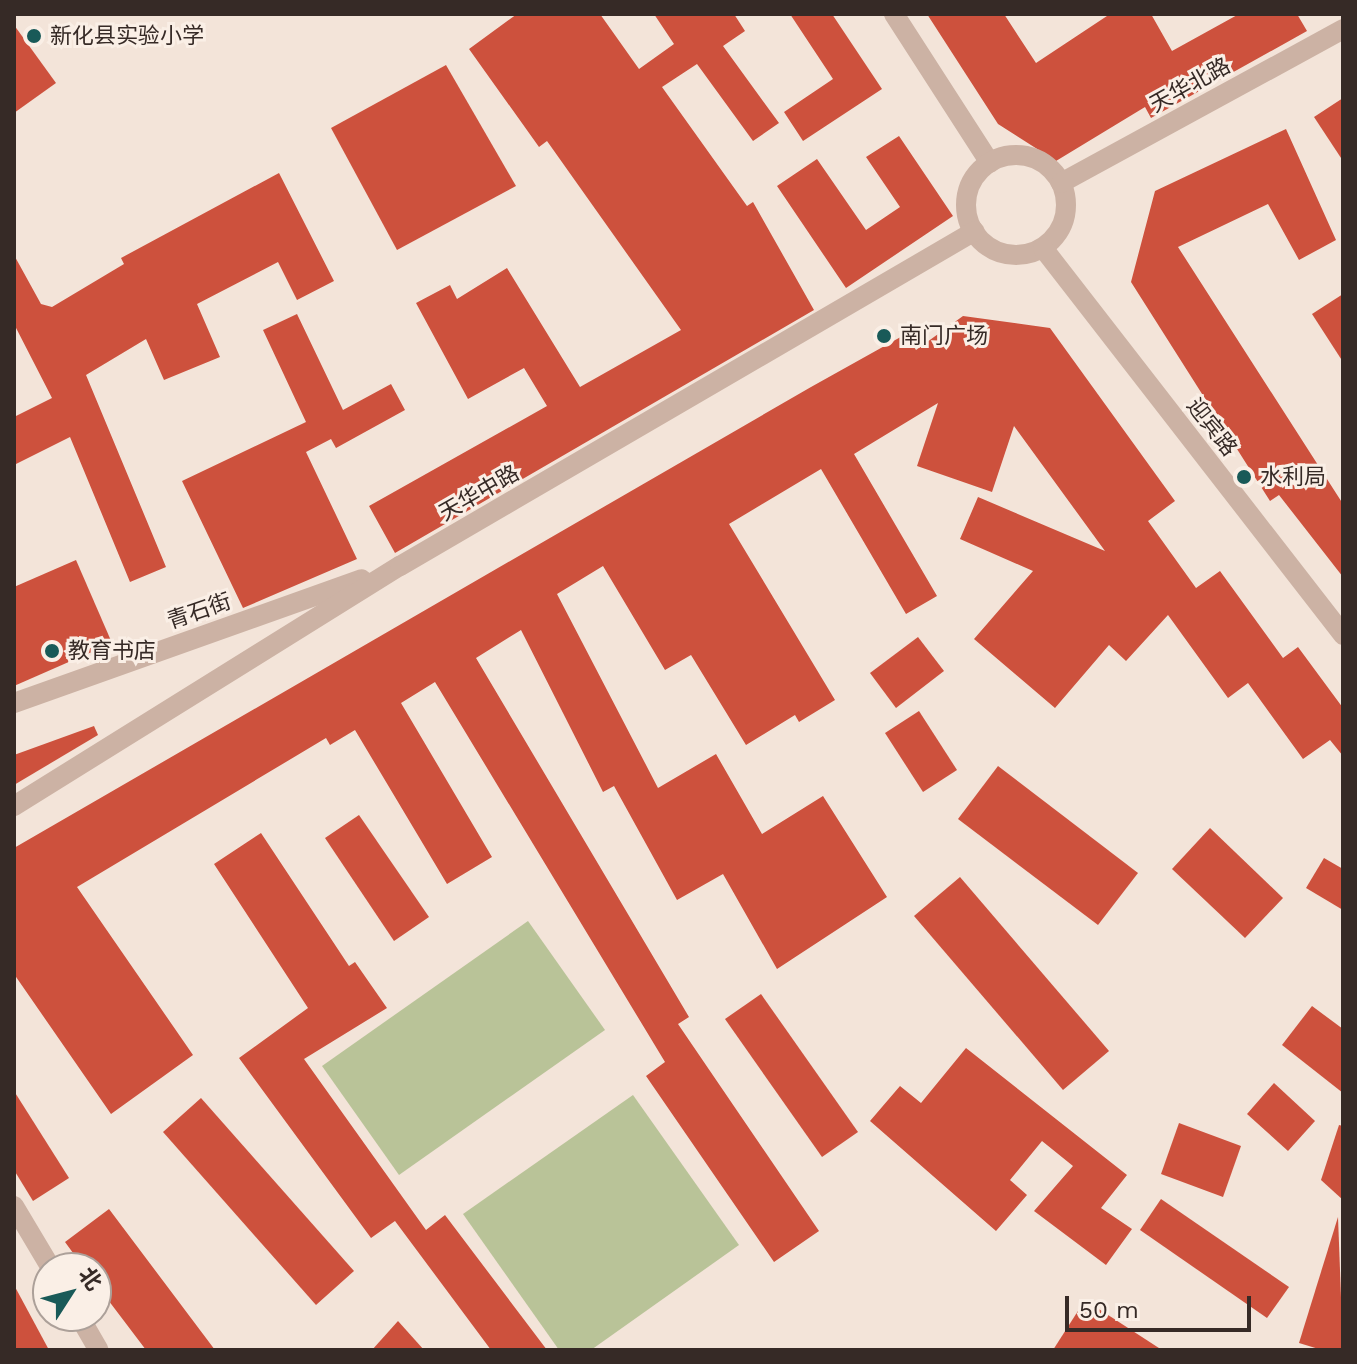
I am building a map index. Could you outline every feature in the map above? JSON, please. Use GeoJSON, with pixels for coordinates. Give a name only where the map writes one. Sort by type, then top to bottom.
{"type":"FeatureCollection","features":[{"type":"Feature","properties":{"kind":"street"},"geometry":{"type":"LineString","coordinates":[[894,14],[990,163]]}},
{"type":"Feature","properties":{"kind":"street","name":"天华北路"},"geometry":{"type":"LineString","coordinates":[[1061,183],[1343,29]]}},
{"type":"Feature","properties":{"kind":"street"},"geometry":{"type":"LineString","coordinates":[[1029,156],[1061,183],[1064,222],[1043,248],[1011,255],[975,231],[967,195],[990,163],[1029,156]]}},
{"type":"Feature","properties":{"kind":"street","name":"天华中路"},"geometry":{"type":"LineString","coordinates":[[14,806],[400,566],[975,231]]}},
{"type":"Feature","properties":{"kind":"street","name":"迎宾路"},"geometry":{"type":"LineString","coordinates":[[1043,248],[1343,635]]}},
{"type":"Feature","properties":{"kind":"street","name":"青石街"},"geometry":{"type":"LineString","coordinates":[[14,703],[400,566]]}},
{"type":"Feature","properties":{"kind":"street"},"geometry":{"type":"LineString","coordinates":[[14,1206],[41,1252]]}},
{"type":"Feature","properties":{"kind":"street"},"geometry":{"type":"LineString","coordinates":[[88,1332],[99,1350]]}},
{"type":"Feature","properties":{"kind":"green space"},"geometry":{"type":"Polygon","coordinates":[[[528,921],[605,1030],[399,1175],[322,1066],[528,921]]]}},
{"type":"Feature","properties":{"kind":"green space"},"geometry":{"type":"Polygon","coordinates":[[[633,1095],[739,1245],[591,1350],[559,1350],[463,1214],[633,1095]]]}},
{"type":"Feature","properties":{"kind":"building"},"geometry":{"type":"Polygon","coordinates":[[[517,14],[600,14],[639,69],[674,44],[654,14],[734,14],[745,31],[723,46],[779,123],[753,141],[697,64],[662,87],[747,206],[753,202],[814,310],[395,553],[369,506],[547,406],[524,368],[468,399],[416,303],[450,285],[457,299],[507,268],[580,387],[681,330],[547,141],[539,147],[469,49],[517,14]]]}},
{"type":"Feature","properties":{"kind":"building"},"geometry":{"type":"Polygon","coordinates":[[[790,14],[832,14],[882,89],[803,141],[784,112],[833,79],[790,14]]]}},
{"type":"Feature","properties":{"kind":"building"},"geometry":{"type":"Polygon","coordinates":[[[927,14],[1004,14],[1036,63],[1110,14],[1151,14],[1172,51],[1239,14],[1297,14],[1307,31],[1151,118],[1145,107],[1056,161],[998,124],[927,14]]]}},
{"type":"Feature","properties":{"kind":"building"},"geometry":{"type":"Polygon","coordinates":[[[14,25],[56,83],[14,113],[14,25]]]}},
{"type":"Feature","properties":{"kind":"building"},"geometry":{"type":"Polygon","coordinates":[[[446,65],[516,186],[397,250],[331,128],[446,65]]]}},
{"type":"Feature","properties":{"kind":"building"},"geometry":{"type":"Polygon","coordinates":[[[1343,98],[1343,161],[1314,117],[1343,98]]]}},
{"type":"Feature","properties":{"kind":"building"},"geometry":{"type":"Polygon","coordinates":[[[1286,129],[1336,240],[1299,260],[1268,204],[1178,247],[1343,504],[1343,577],[1279,495],[1270,501],[1131,282],[1155,191],[1286,129]]]}},
{"type":"Feature","properties":{"kind":"building"},"geometry":{"type":"Polygon","coordinates":[[[899,136],[953,216],[846,288],[777,186],[817,159],[866,230],[900,207],[866,157],[899,136]]]}},
{"type":"Feature","properties":{"kind":"building"},"geometry":{"type":"Polygon","coordinates":[[[279,173],[334,281],[297,300],[278,262],[197,304],[220,357],[164,380],[146,339],[86,375],[166,567],[130,582],[70,437],[14,465],[14,417],[52,398],[14,324],[14,255],[41,304],[52,307],[124,264],[121,258],[279,173]]]}},
{"type":"Feature","properties":{"kind":"building"},"geometry":{"type":"Polygon","coordinates":[[[1343,294],[1343,362],[1312,314],[1343,294]]]}},
{"type":"Feature","properties":{"kind":"building"},"geometry":{"type":"Polygon","coordinates":[[[297,314],[343,410],[391,384],[405,410],[336,448],[331,439],[306,452],[357,559],[243,608],[182,481],[306,422],[263,330],[297,314]]]}},
{"type":"Feature","properties":{"kind":"building"},"geometry":{"type":"Polygon","coordinates":[[[963,316],[1050,328],[1175,501],[1148,521],[1196,588],[1220,571],[1283,658],[1298,647],[1343,708],[1343,756],[1330,740],[1303,759],[1248,683],[1228,698],[1168,615],[1126,661],[1109,645],[1055,708],[974,639],[1033,571],[960,539],[978,497],[1105,551],[1014,426],[992,492],[917,466],[938,403],[854,454],[937,596],[906,614],[821,469],[729,524],[835,700],[799,722],[795,715],[746,745],[691,655],[665,670],[603,566],[557,594],[658,788],[716,754],[762,834],[823,796],[887,897],[777,969],[723,874],[677,900],[614,786],[603,792],[521,630],[476,658],[689,1017],[678,1024],[819,1231],[774,1262],[646,1076],[665,1062],[435,682],[401,703],[492,857],[447,884],[355,730],[330,745],[326,738],[77,887],[193,1055],[111,1114],[14,974],[14,848],[811,387],[906,334],[916,350],[963,316]]]}},
{"type":"Feature","properties":{"kind":"building"},"geometry":{"type":"Polygon","coordinates":[[[76,560],[112,643],[14,686],[14,587],[76,560]]]}},
{"type":"Feature","properties":{"kind":"building"},"geometry":{"type":"Polygon","coordinates":[[[918,637],[944,671],[896,708],[870,673],[918,637]]]}},
{"type":"Feature","properties":{"kind":"building"},"geometry":{"type":"Polygon","coordinates":[[[919,711],[957,770],[923,792],[885,733],[919,711]]]}},
{"type":"Feature","properties":{"kind":"building"},"geometry":{"type":"Polygon","coordinates":[[[94,726],[98,735],[14,785],[14,755],[94,726]]]}},
{"type":"Feature","properties":{"kind":"building"},"geometry":{"type":"Polygon","coordinates":[[[998,766],[1138,873],[1098,925],[958,819],[998,766]]]}},
{"type":"Feature","properties":{"kind":"building"},"geometry":{"type":"Polygon","coordinates":[[[359,815],[429,917],[394,941],[325,838],[359,815]]]}},
{"type":"Feature","properties":{"kind":"building"},"geometry":{"type":"Polygon","coordinates":[[[1210,828],[1283,898],[1245,938],[1172,869],[1210,828]]]}},
{"type":"Feature","properties":{"kind":"building"},"geometry":{"type":"Polygon","coordinates":[[[261,833],[349,966],[355,962],[387,1008],[304,1059],[426,1230],[445,1215],[547,1350],[491,1350],[395,1221],[371,1238],[239,1058],[308,1008],[214,864],[261,833]]]}},
{"type":"Feature","properties":{"kind":"building"},"geometry":{"type":"Polygon","coordinates":[[[1324,858],[1343,869],[1343,910],[1306,888],[1324,858]]]}},
{"type":"Feature","properties":{"kind":"building"},"geometry":{"type":"Polygon","coordinates":[[[960,877],[1109,1051],[1063,1090],[914,916],[960,877]]]}},
{"type":"Feature","properties":{"kind":"building"},"geometry":{"type":"Polygon","coordinates":[[[761,994],[858,1132],[822,1157],[725,1019],[761,994]]]}},
{"type":"Feature","properties":{"kind":"building"},"geometry":{"type":"Polygon","coordinates":[[[1312,1006],[1343,1029],[1343,1093],[1282,1045],[1312,1006]]]}},
{"type":"Feature","properties":{"kind":"building"},"geometry":{"type":"Polygon","coordinates":[[[966,1048],[1127,1175],[1101,1208],[1132,1229],[1106,1265],[1034,1211],[1073,1166],[1042,1141],[1010,1180],[1027,1195],[996,1231],[870,1121],[900,1086],[921,1103],[966,1048]]]}},
{"type":"Feature","properties":{"kind":"building"},"geometry":{"type":"Polygon","coordinates":[[[1274,1083],[1315,1121],[1288,1151],[1247,1114],[1274,1083]]]}},
{"type":"Feature","properties":{"kind":"building"},"geometry":{"type":"Polygon","coordinates":[[[14,1091],[69,1178],[33,1201],[14,1170],[14,1091]]]}},
{"type":"Feature","properties":{"kind":"building"},"geometry":{"type":"Polygon","coordinates":[[[201,1098],[354,1271],[316,1305],[163,1132],[201,1098]]]}},
{"type":"Feature","properties":{"kind":"building"},"geometry":{"type":"Polygon","coordinates":[[[1179,1123],[1241,1146],[1223,1197],[1161,1174],[1179,1123]]]}},
{"type":"Feature","properties":{"kind":"building"},"geometry":{"type":"Polygon","coordinates":[[[1339,1125],[1343,1126],[1343,1200],[1321,1180],[1339,1125]]]}},
{"type":"Feature","properties":{"kind":"building"},"geometry":{"type":"Polygon","coordinates":[[[1161,1199],[1289,1287],[1267,1318],[1140,1230],[1161,1199]]]}},
{"type":"Feature","properties":{"kind":"building"},"geometry":{"type":"Polygon","coordinates":[[[109,1209],[215,1350],[146,1350],[112,1305],[112,1252],[72,1252],[65,1242],[109,1209]]]}},
{"type":"Feature","properties":{"kind":"building"},"geometry":{"type":"Polygon","coordinates":[[[1338,1217],[1343,1350],[1322,1350],[1299,1343],[1338,1217]]]}},
{"type":"Feature","properties":{"kind":"building"},"geometry":{"type":"Polygon","coordinates":[[[14,1285],[32,1318],[32,1332],[39,1332],[49,1350],[14,1350],[14,1285]]]}},
{"type":"Feature","properties":{"kind":"building"},"geometry":{"type":"Polygon","coordinates":[[[1085,1300],[1162,1350],[1053,1350],[1085,1300]]]}},
{"type":"Feature","properties":{"kind":"building"},"geometry":{"type":"Polygon","coordinates":[[[398,1321],[424,1350],[372,1350],[398,1321]]]}},
{"type":"Feature","properties":{"kind":"place","name":"新化县实验小学"},"geometry":{"type":"Point","coordinates":[34,36]}},
{"type":"Feature","properties":{"kind":"place","name":"南门广场"},"geometry":{"type":"Point","coordinates":[884,336]}},
{"type":"Feature","properties":{"kind":"place","name":"水利局"},"geometry":{"type":"Point","coordinates":[1244,477]}},
{"type":"Feature","properties":{"kind":"place","name":"教育书店"},"geometry":{"type":"Point","coordinates":[52,651]}}]}
